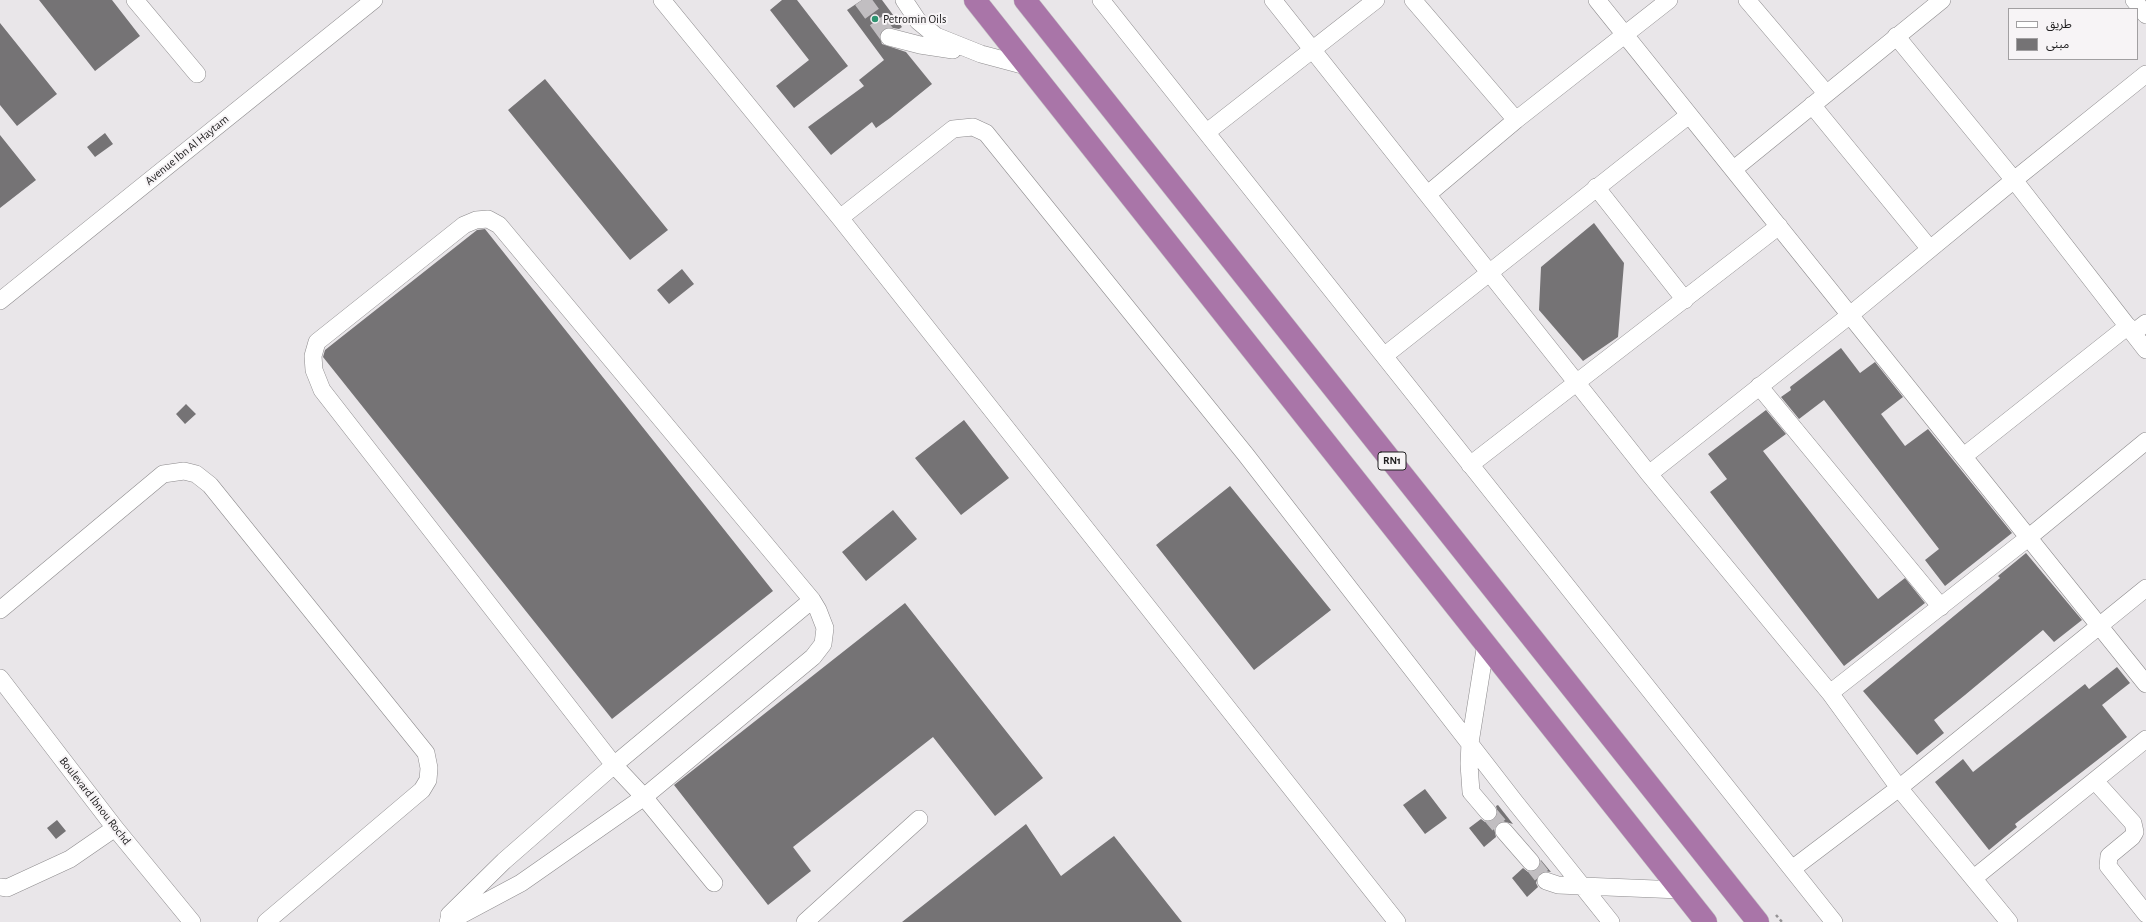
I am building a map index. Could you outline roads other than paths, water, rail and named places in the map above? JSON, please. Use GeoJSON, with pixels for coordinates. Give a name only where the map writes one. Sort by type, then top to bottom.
{"type":"FeatureCollection","features":[{"type":"Feature","properties":{"kind":"highway"},"geometry":{"type":"LineString","coordinates":[[975,0],[1486,642],[1706,922]]}},
{"type":"Feature","properties":{"kind":"highway","name":"RN1"},"geometry":{"type":"LineString","coordinates":[[1025,0],[1758,922]]}},
{"type":"Feature","properties":{"kind":"street"},"geometry":{"type":"LineString","coordinates":[[135,0],[197,74]]}},
{"type":"Feature","properties":{"kind":"street","name":"Avenue Ibn Al Haytam"},"geometry":{"type":"LineString","coordinates":[[0,301],[374,0]]}},
{"type":"Feature","properties":{"kind":"street"},"geometry":{"type":"LineString","coordinates":[[662,0],[840,218],[1397,922]]}},
{"type":"Feature","properties":{"kind":"street"},"geometry":{"type":"LineString","coordinates":[[904,0],[918,21],[936,36],[981,54]]}},
{"type":"Feature","properties":{"kind":"street"},"geometry":{"type":"LineString","coordinates":[[1101,0],[1834,922]]}},
{"type":"Feature","properties":{"kind":"street"},"geometry":{"type":"LineString","coordinates":[[1273,0],[1578,382],[1649,474],[1830,693],[1899,788],[2009,922]]}},
{"type":"Feature","properties":{"kind":"street"},"geometry":{"type":"LineString","coordinates":[[1207,132],[1376,0]]}},
{"type":"Feature","properties":{"kind":"street"},"geometry":{"type":"LineString","coordinates":[[1413,0],[1516,120]]}},
{"type":"Feature","properties":{"kind":"street"},"geometry":{"type":"LineString","coordinates":[[1597,0],[2146,684]]}},
{"type":"Feature","properties":{"kind":"street"},"geometry":{"type":"LineString","coordinates":[[1428,194],[1516,120],[1669,0]]}},
{"type":"Feature","properties":{"kind":"street"},"geometry":{"type":"LineString","coordinates":[[1747,0],[1826,93]]}},
{"type":"Feature","properties":{"kind":"street"},"geometry":{"type":"LineString","coordinates":[[1734,169],[1812,104],[1942,0]]}},
{"type":"Feature","properties":{"kind":"street"},"geometry":{"type":"LineString","coordinates":[[2134,0],[2146,15]]}},
{"type":"Feature","properties":{"kind":"street"},"geometry":{"type":"LineString","coordinates":[[1896,36],[2136,327],[2146,350]]}},
{"type":"Feature","properties":{"kind":"street"},"geometry":{"type":"LineString","coordinates":[[889,37],[920,45],[981,54],[1026,66]]}},
{"type":"Feature","properties":{"kind":"street"},"geometry":{"type":"LineString","coordinates":[[1649,474],[1758,386],[1850,316],[2014,180],[2146,74]]}},
{"type":"Feature","properties":{"kind":"street"},"geometry":{"type":"LineString","coordinates":[[1812,104],[1930,249]]}},
{"type":"Feature","properties":{"kind":"street"},"geometry":{"type":"LineString","coordinates":[[1384,356],[1689,115]]}},
{"type":"Feature","properties":{"kind":"street"},"geometry":{"type":"LineString","coordinates":[[840,218],[953,129],[973,127],[986,133],[1246,455],[1611,922]]}},
{"type":"Feature","properties":{"kind":"street"},"geometry":{"type":"LineString","coordinates":[[1596,187],[1685,300]]}},
{"type":"Feature","properties":{"kind":"street"},"geometry":{"type":"LineString","coordinates":[[448,922],[521,883],[644,797],[813,657],[823,644],[825,628],[818,610],[812,600],[499,225],[488,219],[476,220],[464,225],[317,342],[313,356],[314,370],[322,390],[614,765],[644,797],[714,883]]}},
{"type":"Feature","properties":{"kind":"street"},"geometry":{"type":"LineString","coordinates":[[1470,465],[1779,226]]}},
{"type":"Feature","properties":{"kind":"street"},"geometry":{"type":"LineString","coordinates":[[1964,456],[2136,327]]}},
{"type":"Feature","properties":{"kind":"street"},"geometry":{"type":"LineString","coordinates":[[1758,386],[1941,607]]}},
{"type":"Feature","properties":{"kind":"street"},"geometry":{"type":"LineString","coordinates":[[1830,693],[2028,538],[2146,441]]}},
{"type":"Feature","properties":{"kind":"street"},"geometry":{"type":"LineString","coordinates":[[0,610],[163,474],[184,471],[196,474],[210,486],[426,753],[428,768],[428,780],[422,790],[266,922]]}},
{"type":"Feature","properties":{"kind":"street"},"geometry":{"type":"LineString","coordinates":[[1792,869],[1899,788],[2146,588]]}},
{"type":"Feature","properties":{"kind":"street"},"geometry":{"type":"LineString","coordinates":[[441,922],[504,861],[614,765],[812,600]]}},
{"type":"Feature","properties":{"kind":"street"},"geometry":{"type":"LineString","coordinates":[[1486,642],[1470,742],[1469,770],[1471,792],[1488,812]]}},
{"type":"Feature","properties":{"kind":"street","name":"Boulevard Ibnou Rochd"},"geometry":{"type":"LineString","coordinates":[[0,678],[116,828],[192,922]]}},
{"type":"Feature","properties":{"kind":"street"},"geometry":{"type":"LineString","coordinates":[[1974,878],[2146,739]]}},
{"type":"Feature","properties":{"kind":"street"},"geometry":{"type":"LineString","coordinates":[[2095,781],[2133,823],[2134,832],[2132,837],[2109,856],[2108,866],[2146,914]]}},
{"type":"Feature","properties":{"kind":"street"},"geometry":{"type":"LineString","coordinates":[[805,922],[919,819]]}},
{"type":"Feature","properties":{"kind":"street"},"geometry":{"type":"LineString","coordinates":[[2,892],[70,859],[116,828]]}},
{"type":"Feature","properties":{"kind":"street"},"geometry":{"type":"LineString","coordinates":[[1504,831],[1531,862]]}},
{"type":"Feature","properties":{"kind":"street"},"geometry":{"type":"LineString","coordinates":[[1546,881],[1558,885],[1680,890]]}},
{"type":"Feature","properties":{"kind":"tunnel"},"geometry":{"type":"LineString","coordinates":[[862,0],[889,37]]}},
{"type":"Feature","properties":{"kind":"tunnel"},"geometry":{"type":"LineString","coordinates":[[1488,812],[1504,831]]}},
{"type":"Feature","properties":{"kind":"tunnel"},"geometry":{"type":"LineString","coordinates":[[1531,862],[1546,881]]}},
{"type":"Feature","properties":{"kind":"place","name":"Petromin Oils"},"geometry":{"type":"Point","coordinates":[875,19]}}]}
